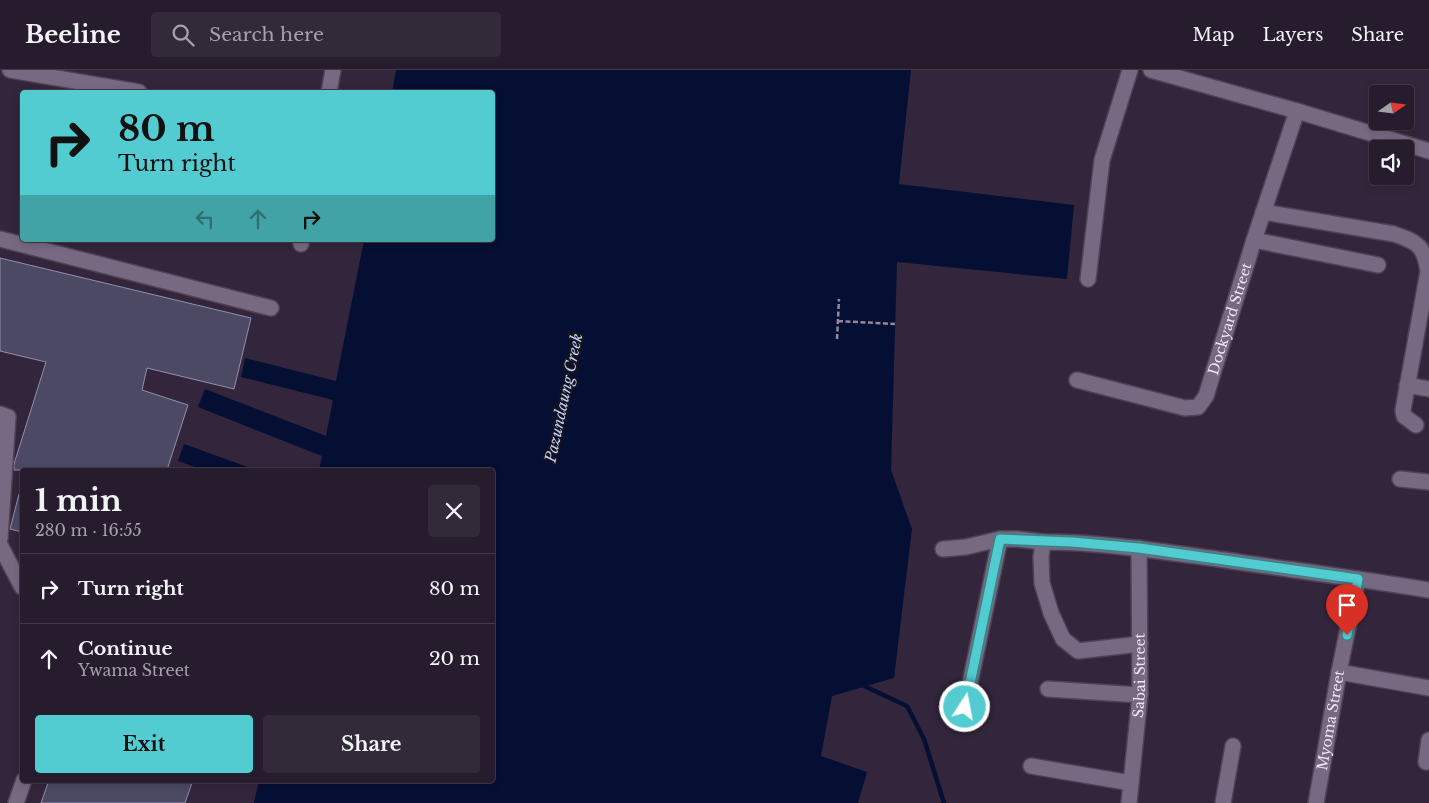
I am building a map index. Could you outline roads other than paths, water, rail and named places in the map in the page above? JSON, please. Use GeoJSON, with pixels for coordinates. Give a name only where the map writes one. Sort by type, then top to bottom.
{"type":"FeatureCollection","features":[{"type":"Feature","properties":{"kind":"street"},"geometry":{"type":"LineString","coordinates":[[10,70],[127,90]]}},
{"type":"Feature","properties":{"kind":"street"},"geometry":{"type":"LineString","coordinates":[[329,90],[333,70]]}},
{"type":"Feature","properties":{"kind":"street"},"geometry":{"type":"LineString","coordinates":[[1088,279],[1102,160],[1130,70]]}},
{"type":"Feature","properties":{"kind":"street"},"geometry":{"type":"LineString","coordinates":[[1151,70],[1429,151]]}},
{"type":"Feature","properties":{"kind":"street","name":"Dockyard Street"},"geometry":{"type":"LineString","coordinates":[[1077,380],[1185,408],[1198,407],[1206,396],[1254,240],[1297,112]]}},
{"type":"Feature","properties":{"kind":"street"},"geometry":{"type":"LineString","coordinates":[[1263,212],[1394,234],[1409,239],[1422,250],[1426,256],[1429,271],[1403,414],[1416,425]]}},
{"type":"Feature","properties":{"kind":"street"},"geometry":{"type":"LineString","coordinates":[[0,238],[271,308]]}},
{"type":"Feature","properties":{"kind":"street"},"geometry":{"type":"LineString","coordinates":[[1254,240],[1378,265]]}},
{"type":"Feature","properties":{"kind":"street"},"geometry":{"type":"LineString","coordinates":[[1407,385],[1429,389]]}},
{"type":"Feature","properties":{"kind":"street"},"geometry":{"type":"LineString","coordinates":[[0,414],[8,417],[0,539]]}},
{"type":"Feature","properties":{"kind":"street"},"geometry":{"type":"LineString","coordinates":[[1400,479],[1429,482]]}},
{"type":"Feature","properties":{"kind":"street"},"geometry":{"type":"LineString","coordinates":[[965,707],[1000,539]]}},
{"type":"Feature","properties":{"kind":"street"},"geometry":{"type":"LineString","coordinates":[[943,549],[1000,539],[1072,542],[1139,548],[1429,590]]}},
{"type":"Feature","properties":{"kind":"street"},"geometry":{"type":"LineString","coordinates":[[1043,542],[1041,557],[1042,583],[1051,613],[1063,638],[1078,650],[1140,644]]}},
{"type":"Feature","properties":{"kind":"street"},"geometry":{"type":"LineString","coordinates":[[0,545],[20,583]]}},
{"type":"Feature","properties":{"kind":"street","name":"Sabai Street"},"geometry":{"type":"LineString","coordinates":[[1128,803],[1132,783],[1140,695],[1139,548]]}},
{"type":"Feature","properties":{"kind":"street","name":"Myoma Street"},"geometry":{"type":"LineString","coordinates":[[1316,803],[1339,672],[1358,579]]}},
{"type":"Feature","properties":{"kind":"street"},"geometry":{"type":"LineString","coordinates":[[1339,672],[1429,688]]}},
{"type":"Feature","properties":{"kind":"street"},"geometry":{"type":"LineString","coordinates":[[1048,689],[1140,695]]}},
{"type":"Feature","properties":{"kind":"street"},"geometry":{"type":"LineString","coordinates":[[1426,762],[1429,740]]}},
{"type":"Feature","properties":{"kind":"street"},"geometry":{"type":"LineString","coordinates":[[1223,803],[1233,746]]}},
{"type":"Feature","properties":{"kind":"street"},"geometry":{"type":"LineString","coordinates":[[1031,766],[1132,783]]}},
{"type":"Feature","properties":{"kind":"street"},"geometry":{"type":"LineString","coordinates":[[16,803],[23,783]]}},
{"type":"Feature","properties":{"kind":"water","name":"Pazundaung Creek"},"geometry":{"type":"Polygon","coordinates":[[[396,70],[911,70],[899,184],[1074,205],[1067,279],[897,262],[891,470],[912,529],[894,678],[832,696],[821,756],[867,772],[858,803],[254,803],[258,783],[495,783],[495,468],[319,468],[322,456],[198,407],[205,389],[326,436],[333,400],[241,377],[245,358],[336,381],[364,242],[495,242],[495,90],[392,90],[396,70]]]}},
{"type":"Feature","properties":{"kind":"water"},"geometry":{"type":"Polygon","coordinates":[[[184,444],[250,468],[197,468],[178,461],[184,444]]]}},
{"type":"Feature","properties":{"kind":"waterway"},"geometry":{"type":"LineString","coordinates":[[862,685],[907,706],[924,739],[944,803]]}}]}
